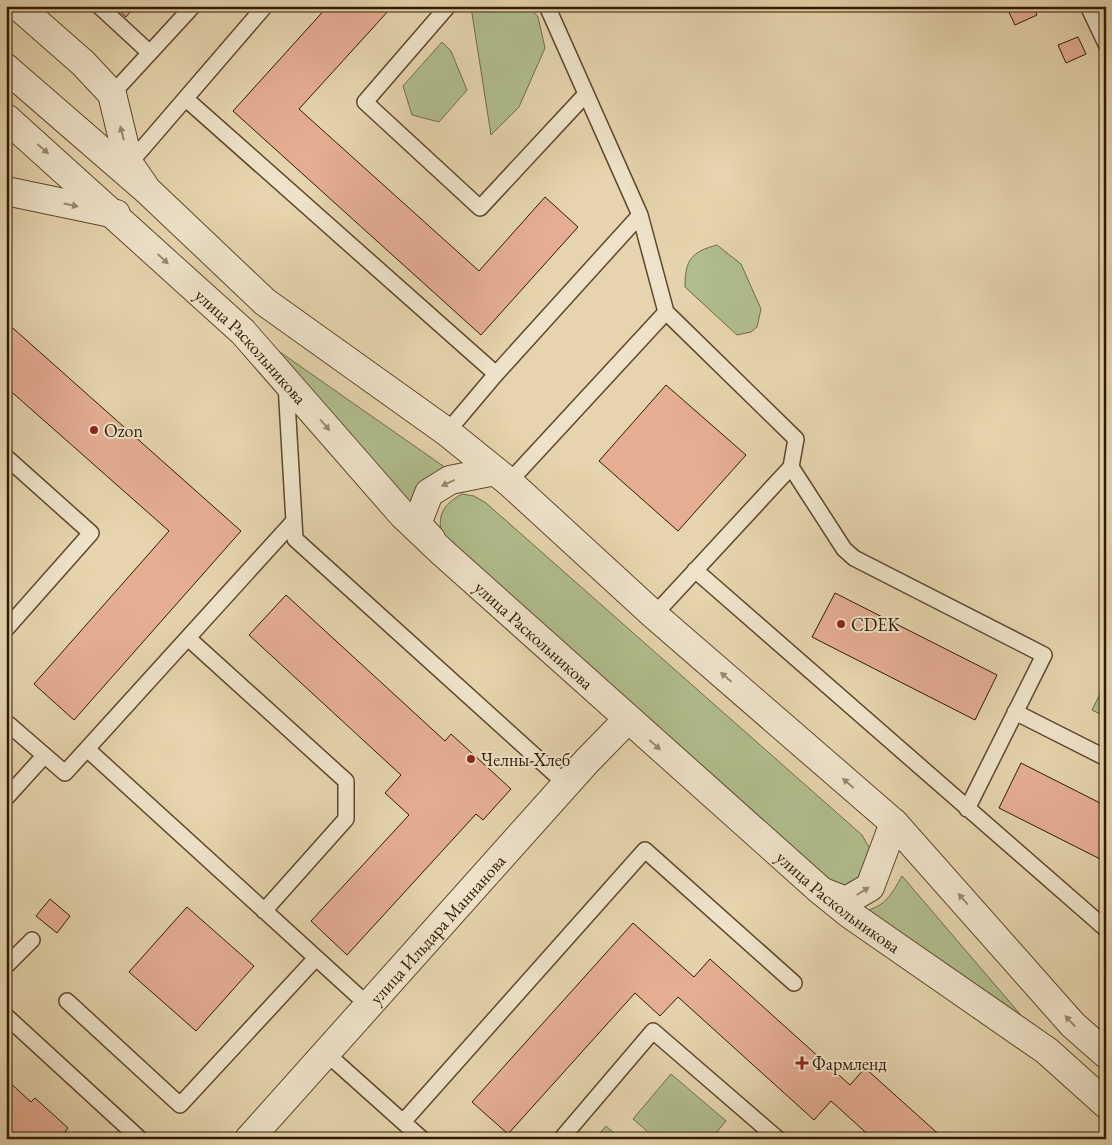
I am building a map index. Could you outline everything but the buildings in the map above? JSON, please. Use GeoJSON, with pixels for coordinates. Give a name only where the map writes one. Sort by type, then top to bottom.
{"type":"FeatureCollection","features":[{"type":"Feature","properties":{"kind":"street"},"geometry":{"type":"LineString","coordinates":[[18,6],[83,63],[112,94],[129,164],[149,192]]}},
{"type":"Feature","properties":{"kind":"street"},"geometry":{"type":"LineString","coordinates":[[6,68],[149,192],[265,302],[447,432],[502,476],[654,615],[894,823],[1074,1025],[1106,1054]]}},
{"type":"Feature","properties":{"kind":"street","name":"улица Раскольникова"},"geometry":{"type":"LineString","coordinates":[[6,118],[116,214],[243,332],[402,514],[627,720],[851,915],[1047,1051],[1106,1104]]}},
{"type":"Feature","properties":{"kind":"street"},"geometry":{"type":"LineString","coordinates":[[6,191],[116,214]]}},
{"type":"Feature","properties":{"kind":"street"},"geometry":{"type":"LineString","coordinates":[[442,552],[417,524],[429,493],[450,480],[502,476]]}},
{"type":"Feature","properties":{"kind":"street","name":"улица Ильдара Маннанова"},"geometry":{"type":"LineString","coordinates":[[248,1139],[587,761],[627,720]]}},
{"type":"Feature","properties":{"kind":"street"},"geometry":{"type":"LineString","coordinates":[[820,890],[846,901],[870,887],[894,823]]}},
{"type":"Feature","properties":{"kind":"lane"},"geometry":{"type":"LineString","coordinates":[[99,6],[150,53]]}},
{"type":"Feature","properties":{"kind":"lane"},"geometry":{"type":"LineString","coordinates":[[112,94],[193,6]]}},
{"type":"Feature","properties":{"kind":"lane"},"geometry":{"type":"LineString","coordinates":[[129,164],[265,6]]}},
{"type":"Feature","properties":{"kind":"lane"},"geometry":{"type":"LineString","coordinates":[[448,6],[365,102],[480,208],[586,94]]}},
{"type":"Feature","properties":{"kind":"lane"},"geometry":{"type":"LineString","coordinates":[[547,6],[640,215],[666,312],[796,439],[791,467],[654,615]]}},
{"type":"Feature","properties":{"kind":"lane"},"geometry":{"type":"LineString","coordinates":[[1088,6],[1101,23],[1106,44]]}},
{"type":"Feature","properties":{"kind":"lane"},"geometry":{"type":"LineString","coordinates":[[186,99],[496,374]]}},
{"type":"Feature","properties":{"kind":"lane"},"geometry":{"type":"LineString","coordinates":[[447,432],[496,374],[640,215]]}},
{"type":"Feature","properties":{"kind":"lane"},"geometry":{"type":"LineString","coordinates":[[502,476],[666,312]]}},
{"type":"Feature","properties":{"kind":"lane"},"geometry":{"type":"LineString","coordinates":[[286,380],[294,539],[567,785]]}},
{"type":"Feature","properties":{"kind":"lane"},"geometry":{"type":"LineString","coordinates":[[6,457],[91,533],[6,629]]}},
{"type":"Feature","properties":{"kind":"lane"},"geometry":{"type":"LineString","coordinates":[[791,467],[844,549],[854,558],[1044,654],[967,809]]}},
{"type":"Feature","properties":{"kind":"lane"},"geometry":{"type":"LineString","coordinates":[[6,722],[65,773],[293,522]]}},
{"type":"Feature","properties":{"kind":"lane"},"geometry":{"type":"LineString","coordinates":[[695,570],[1106,929]]}},
{"type":"Feature","properties":{"kind":"lane"},"geometry":{"type":"LineString","coordinates":[[188,638],[346,781],[346,819],[264,910]]}},
{"type":"Feature","properties":{"kind":"lane"},"geometry":{"type":"LineString","coordinates":[[1015,712],[1106,758]]}},
{"type":"Feature","properties":{"kind":"lane"},"geometry":{"type":"LineString","coordinates":[[87,748],[369,1006]]}},
{"type":"Feature","properties":{"kind":"lane"},"geometry":{"type":"LineString","coordinates":[[6,798],[44,756]]}},
{"type":"Feature","properties":{"kind":"lane"},"geometry":{"type":"LineString","coordinates":[[403,1122],[645,850],[794,983]]}},
{"type":"Feature","properties":{"kind":"lane"},"geometry":{"type":"LineString","coordinates":[[6,966],[32,940]]}},
{"type":"Feature","properties":{"kind":"lane"},"geometry":{"type":"LineString","coordinates":[[67,1001],[180,1105],[316,958]]}},
{"type":"Feature","properties":{"kind":"lane"},"geometry":{"type":"LineString","coordinates":[[6,1016],[140,1139]]}},
{"type":"Feature","properties":{"kind":"lane"},"geometry":{"type":"LineString","coordinates":[[560,1139],[654,1031],[778,1139]]}},
{"type":"Feature","properties":{"kind":"lane"},"geometry":{"type":"LineString","coordinates":[[326,1053],[422,1139]]}},
{"type":"Feature","properties":{"kind":"green space"},"geometry":{"type":"Polygon","coordinates":[[[529,6],[538,17],[545,48],[519,107],[491,135],[471,7],[529,6]]]}},
{"type":"Feature","properties":{"kind":"green space"},"geometry":{"type":"Polygon","coordinates":[[[442,42],[451,51],[467,90],[439,122],[412,115],[403,86],[442,42]]]}},
{"type":"Feature","properties":{"kind":"green space"},"geometry":{"type":"Polygon","coordinates":[[[717,245],[741,264],[761,309],[757,327],[751,332],[737,335],[685,287],[686,270],[691,258],[701,251],[717,245]]]}},
{"type":"Feature","properties":{"kind":"green space"},"geometry":{"type":"Polygon","coordinates":[[[247,329],[443,466],[442,473],[416,490],[403,509],[247,329]]]}},
{"type":"Feature","properties":{"kind":"green space"},"geometry":{"type":"Polygon","coordinates":[[[462,494],[474,496],[486,503],[862,835],[871,851],[867,874],[838,890],[445,547],[441,530],[441,516],[448,505],[462,494]]]}},
{"type":"Feature","properties":{"kind":"green space"},"geometry":{"type":"Polygon","coordinates":[[[1106,682],[1106,717],[1092,710],[1106,682]]]}},
{"type":"Feature","properties":{"kind":"green space"},"geometry":{"type":"Polygon","coordinates":[[[902,876],[1043,1041],[856,913],[873,908],[885,901],[902,876]]]}},
{"type":"Feature","properties":{"kind":"green space"},"geometry":{"type":"Polygon","coordinates":[[[671,1074],[726,1121],[711,1139],[656,1139],[633,1119],[671,1074]]]}},
{"type":"Feature","properties":{"kind":"green space"},"geometry":{"type":"Polygon","coordinates":[[[606,1126],[621,1139],[595,1139],[606,1126]]]}},
{"type":"Feature","properties":{"kind":"place","name":"Ozon"},"geometry":{"type":"Point","coordinates":[94,430]}},
{"type":"Feature","properties":{"kind":"place","name":"CDEK"},"geometry":{"type":"Point","coordinates":[841,624]}},
{"type":"Feature","properties":{"kind":"place","name":"Челны-Хлеб"},"geometry":{"type":"Point","coordinates":[471,759]}},
{"type":"Feature","properties":{"kind":"place","name":"Фармленд"},"geometry":{"type":"Point","coordinates":[802,1063]}}]}
